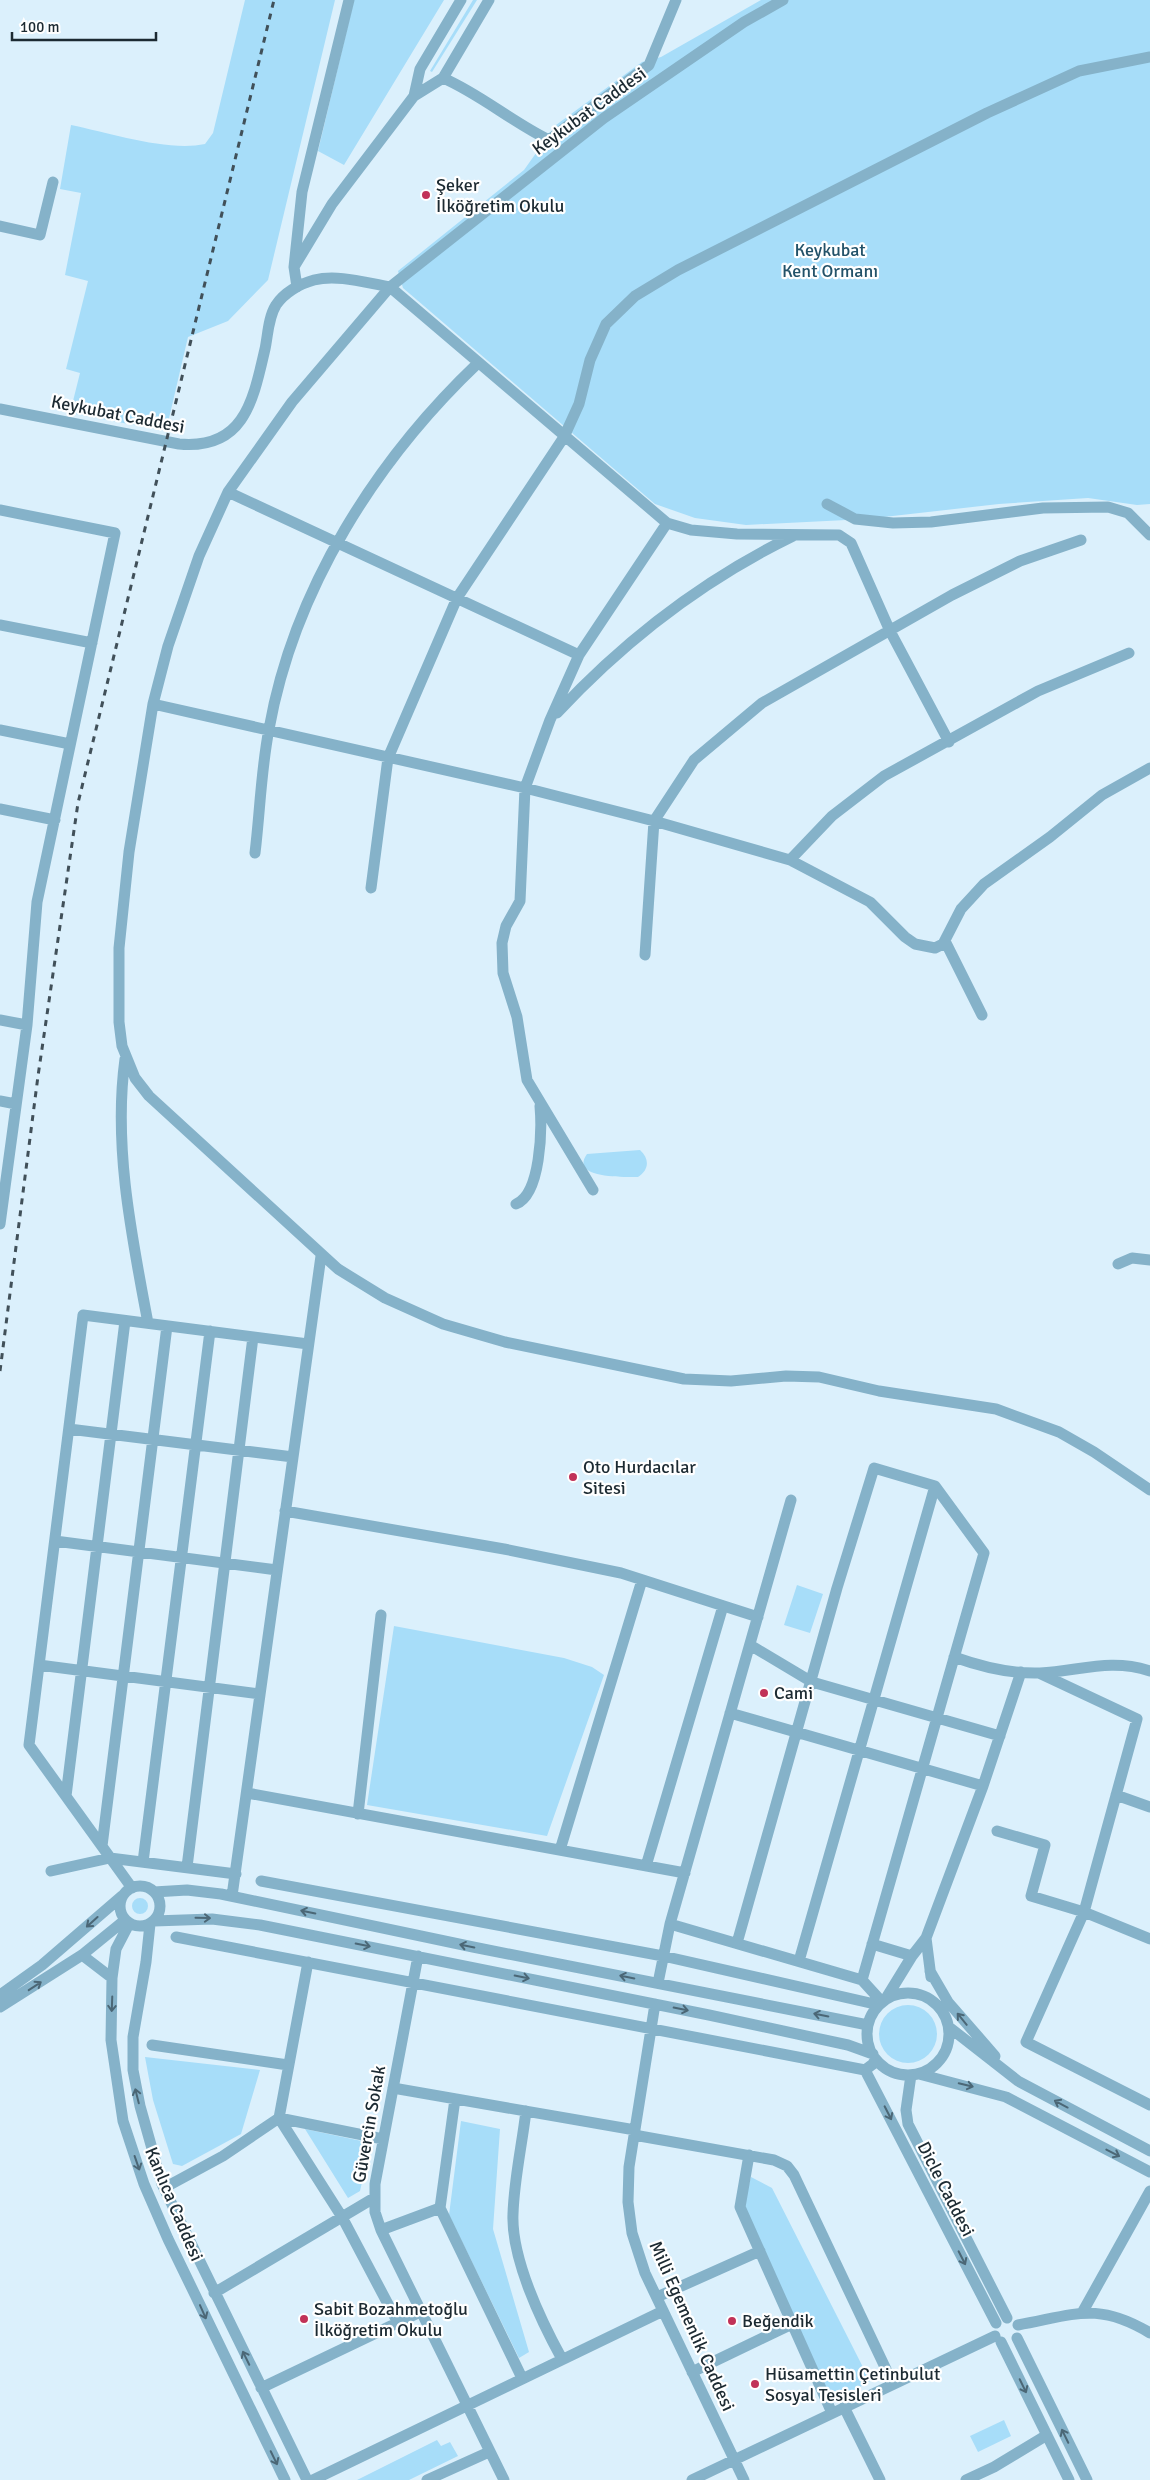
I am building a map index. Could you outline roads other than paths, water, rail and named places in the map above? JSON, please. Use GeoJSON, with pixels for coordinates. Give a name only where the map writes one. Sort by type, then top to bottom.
{"type":"FeatureCollection","features":[{"type":"Feature","properties":{"kind":"street"},"geometry":{"type":"LineString","coordinates":[[298,287],[294,267],[302,192],[349,0]]}},
{"type":"Feature","properties":{"kind":"street"},"geometry":{"type":"LineString","coordinates":[[414,96],[420,69],[460,0]]}},
{"type":"Feature","properties":{"kind":"street"},"geometry":{"type":"LineString","coordinates":[[294,267],[332,204],[414,96],[443,78],[489,0]]}},
{"type":"Feature","properties":{"kind":"street"},"geometry":{"type":"LineString","coordinates":[[549,140],[649,65],[676,0]]}},
{"type":"Feature","properties":{"kind":"street","name":"Keykubat Caddesi"},"geometry":{"type":"LineString","coordinates":[[0,409],[179,444],[200,445],[219,440],[233,432],[242,421],[258,376],[273,311],[282,298],[298,287],[314,280],[330,278],[390,286],[604,118],[744,22],[783,0]]}},
{"type":"Feature","properties":{"kind":"street"},"geometry":{"type":"LineString","coordinates":[[371,888],[388,758],[457,598],[564,437],[579,404],[590,360],[601,332],[617,311],[647,288],[995,109],[1079,71],[1150,57]]}},
{"type":"Feature","properties":{"kind":"street"},"geometry":{"type":"LineString","coordinates":[[443,78],[458,85],[523,127],[567,147]]}},
{"type":"Feature","properties":{"kind":"street"},"geometry":{"type":"LineString","coordinates":[[0,226],[40,235],[53,182]]}},
{"type":"Feature","properties":{"kind":"street"},"geometry":{"type":"LineString","coordinates":[[148,1323],[134,1241],[122,1140],[121,1106],[125,1058],[119,1022],[120,931],[129,852],[153,704],[168,646],[186,589],[228,492],[298,395],[390,286],[564,437],[667,523],[691,530],[729,534],[799,533],[839,535],[849,540],[890,631],[950,742]]}},
{"type":"Feature","properties":{"kind":"street"},"geometry":{"type":"LineString","coordinates":[[255,853],[269,730],[283,675],[301,621],[337,544],[367,495],[400,448],[437,404],[478,363]]}},
{"type":"Feature","properties":{"kind":"street"},"geometry":{"type":"LineString","coordinates":[[228,492],[579,655]]}},
{"type":"Feature","properties":{"kind":"street"},"geometry":{"type":"LineString","coordinates":[[827,504],[856,519],[901,523],[931,522],[1028,509],[1108,507],[1128,513],[1150,535]]}},
{"type":"Feature","properties":{"kind":"street"},"geometry":{"type":"LineString","coordinates":[[0,510],[115,533],[37,902],[27,1025],[2,1193],[0,1224]]}},
{"type":"Feature","properties":{"kind":"street"},"geometry":{"type":"LineString","coordinates":[[592,1190],[539,1102],[525,1072],[517,1017],[503,973],[502,943],[506,926],[520,901],[525,788],[550,720],[579,655],[667,523]]}},
{"type":"Feature","properties":{"kind":"street"},"geometry":{"type":"LineString","coordinates":[[550,720],[615,655],[678,604],[749,559],[799,533]]}},
{"type":"Feature","properties":{"kind":"street"},"geometry":{"type":"LineString","coordinates":[[645,955],[654,821],[694,760],[762,703],[952,594],[1020,562],[1081,540]]}},
{"type":"Feature","properties":{"kind":"street"},"geometry":{"type":"LineString","coordinates":[[0,625],[92,643]]}},
{"type":"Feature","properties":{"kind":"street"},"geometry":{"type":"LineString","coordinates":[[790,860],[818,830],[864,790],[905,763],[950,742],[1038,692],[1129,652]]}},
{"type":"Feature","properties":{"kind":"street"},"geometry":{"type":"LineString","coordinates":[[153,704],[525,788],[654,821],[790,860],[870,902],[905,937],[915,944],[935,948],[945,941],[962,909],[984,884],[1050,837],[1102,795],[1150,768]]}},
{"type":"Feature","properties":{"kind":"street"},"geometry":{"type":"LineString","coordinates":[[0,730],[70,744]]}},
{"type":"Feature","properties":{"kind":"street"},"geometry":{"type":"LineString","coordinates":[[0,809],[54,820]]}},
{"type":"Feature","properties":{"kind":"street"},"geometry":{"type":"LineString","coordinates":[[945,941],[982,1015]]}},
{"type":"Feature","properties":{"kind":"street"},"geometry":{"type":"LineString","coordinates":[[0,1020],[27,1025]]}},
{"type":"Feature","properties":{"kind":"street"},"geometry":{"type":"LineString","coordinates":[[125,1058],[135,1078],[149,1096],[321,1256],[353,1280],[402,1306],[458,1329],[499,1341],[684,1379],[731,1382],[786,1376],[819,1377],[879,1391],[1011,1413],[1078,1442],[1150,1490]]}},
{"type":"Feature","properties":{"kind":"street"},"geometry":{"type":"LineString","coordinates":[[0,1101],[16,1104]]}},
{"type":"Feature","properties":{"kind":"street"},"geometry":{"type":"LineString","coordinates":[[516,1204],[524,1200],[529,1194],[536,1167],[541,1132],[539,1102]]}},
{"type":"Feature","properties":{"kind":"street"},"geometry":{"type":"LineString","coordinates":[[232,1896],[321,1256]]}},
{"type":"Feature","properties":{"kind":"street"},"geometry":{"type":"LineString","coordinates":[[1118,1264],[1132,1258],[1150,1260]]}},
{"type":"Feature","properties":{"kind":"street"},"geometry":{"type":"LineString","coordinates":[[132,1888],[29,1745],[83,1315],[308,1344]]}},
{"type":"Feature","properties":{"kind":"street"},"geometry":{"type":"LineString","coordinates":[[66,1796],[126,1320]]}},
{"type":"Feature","properties":{"kind":"street"},"geometry":{"type":"LineString","coordinates":[[102,1846],[167,1326]]}},
{"type":"Feature","properties":{"kind":"street"},"geometry":{"type":"LineString","coordinates":[[143,1862],[210,1331]]}},
{"type":"Feature","properties":{"kind":"street"},"geometry":{"type":"LineString","coordinates":[[187,1867],[253,1337]]}},
{"type":"Feature","properties":{"kind":"street"},"geometry":{"type":"LineString","coordinates":[[69,1429],[293,1458]]}},
{"type":"Feature","properties":{"kind":"street"},"geometry":{"type":"LineString","coordinates":[[737,1943],[798,1732],[837,1588],[874,1468],[935,1486],[984,1553],[862,1980]]}},
{"type":"Feature","properties":{"kind":"street"},"geometry":{"type":"LineString","coordinates":[[798,1961],[935,1486]]}},
{"type":"Feature","properties":{"kind":"street"},"geometry":{"type":"LineString","coordinates":[[658,1983],[670,1924],[791,1500]]}},
{"type":"Feature","properties":{"kind":"street"},"geometry":{"type":"LineString","coordinates":[[286,1511],[504,1548],[621,1573],[758,1617]]}},
{"type":"Feature","properties":{"kind":"street"},"geometry":{"type":"LineString","coordinates":[[55,1541],[277,1570]]}},
{"type":"Feature","properties":{"kind":"street"},"geometry":{"type":"LineString","coordinates":[[560,1850],[642,1580]]}},
{"type":"Feature","properties":{"kind":"street"},"geometry":{"type":"LineString","coordinates":[[646,1866],[722,1606]]}},
{"type":"Feature","properties":{"kind":"street"},"geometry":{"type":"LineString","coordinates":[[358,1814],[382,1615]]}},
{"type":"Feature","properties":{"kind":"street"},"geometry":{"type":"LineString","coordinates":[[750,1645],[812,1682],[1000,1736]]}},
{"type":"Feature","properties":{"kind":"street"},"geometry":{"type":"LineString","coordinates":[[954,1657],[990,1668],[1021,1672],[1039,1673],[1107,1664],[1132,1666],[1150,1671]]}},
{"type":"Feature","properties":{"kind":"street"},"geometry":{"type":"LineString","coordinates":[[39,1666],[260,1694]]}},
{"type":"Feature","properties":{"kind":"street"},"geometry":{"type":"LineString","coordinates":[[875,2057],[868,2040],[868,2025],[912,1956],[926,1938],[983,1786],[1021,1672]]}},
{"type":"Feature","properties":{"kind":"street"},"geometry":{"type":"LineString","coordinates":[[1039,1673],[1137,1719],[1084,1912],[1026,2042],[1150,2103]]}},
{"type":"Feature","properties":{"kind":"street"},"geometry":{"type":"LineString","coordinates":[[730,1713],[983,1786]]}},
{"type":"Feature","properties":{"kind":"street"},"geometry":{"type":"LineString","coordinates":[[246,1793],[685,1873]]}},
{"type":"Feature","properties":{"kind":"street"},"geometry":{"type":"LineString","coordinates":[[1116,1795],[1150,1807]]}},
{"type":"Feature","properties":{"kind":"street"},"geometry":{"type":"LineString","coordinates":[[996,1831],[1045,1845],[1030,1896],[1084,1912],[1150,1939]]}},
{"type":"Feature","properties":{"kind":"street"},"geometry":{"type":"LineString","coordinates":[[51,1871],[110,1858],[236,1874]]}},
{"type":"Feature","properties":{"kind":"street"},"geometry":{"type":"LineString","coordinates":[[261,1881],[664,1956],[882,2002],[906,1992],[921,1994],[934,2001],[944,2013],[949,2027],[949,2042],[943,2056],[932,2067],[915,2074]]}},
{"type":"Feature","properties":{"kind":"street"},"geometry":{"type":"LineString","coordinates":[[0,1995],[62,1949],[132,1888],[145,1886],[154,1892],[160,1906],[152,1922]]}},
{"type":"Feature","properties":{"kind":"street"},"geometry":{"type":"LineString","coordinates":[[154,1892],[187,1890],[232,1896],[868,2025]]}},
{"type":"Feature","properties":{"kind":"street"},"geometry":{"type":"LineString","coordinates":[[122,1896],[120,1911],[127,1922],[139,1927],[152,1922],[193,1918],[244,1922],[655,2004],[848,2045],[875,2057],[896,2073],[915,2074],[1006,2097],[1150,2172]]}},
{"type":"Feature","properties":{"kind":"street"},"geometry":{"type":"LineString","coordinates":[[0,2007],[82,1955],[127,1922]]}},
{"type":"Feature","properties":{"kind":"street","name":"Kanlıca Caddesi"},"geometry":{"type":"LineString","coordinates":[[127,1922],[116,1949],[112,1978],[111,2040],[119,2103],[128,2139],[168,2239],[285,2480]]}},
{"type":"Feature","properties":{"kind":"street","name":"Kanlıca Caddesi"},"geometry":{"type":"LineString","coordinates":[[152,1922],[134,2022],[132,2062],[137,2094],[164,2188],[307,2480]]}},
{"type":"Feature","properties":{"kind":"street"},"geometry":{"type":"LineString","coordinates":[[670,1924],[862,1980],[882,2002]]}},
{"type":"Feature","properties":{"kind":"street"},"geometry":{"type":"LineString","coordinates":[[176,1937],[413,1981],[866,2070],[875,2057]]}},
{"type":"Feature","properties":{"kind":"street"},"geometry":{"type":"LineString","coordinates":[[926,1938],[934,2001]]}},
{"type":"Feature","properties":{"kind":"street"},"geometry":{"type":"LineString","coordinates":[[872,1944],[912,1956]]}},
{"type":"Feature","properties":{"kind":"street"},"geometry":{"type":"LineString","coordinates":[[82,1955],[112,1978]]}},
{"type":"Feature","properties":{"kind":"street","name":"Güvercin Sokak"},"geometry":{"type":"LineString","coordinates":[[418,1956],[383,2139],[374,2198],[381,2230],[465,2405],[504,2480]]}},
{"type":"Feature","properties":{"kind":"street"},"geometry":{"type":"LineString","coordinates":[[308,1962],[279,2118],[342,2217],[398,2323]]}},
{"type":"Feature","properties":{"kind":"street"},"geometry":{"type":"LineString","coordinates":[[930,1972],[948,2002],[1018,2081]]}},
{"type":"Feature","properties":{"kind":"street","name":"Milli Egemenlik Caddesi"},"geometry":{"type":"LineString","coordinates":[[655,2004],[628,2184],[630,2219],[640,2260],[744,2480]]}},
{"type":"Feature","properties":{"kind":"street"},"geometry":{"type":"LineString","coordinates":[[949,2027],[1018,2081],[1150,2151]]}},
{"type":"Feature","properties":{"kind":"street"},"geometry":{"type":"LineString","coordinates":[[152,2045],[288,2065]]}},
{"type":"Feature","properties":{"kind":"street","name":"Dicle Caddesi"},"geometry":{"type":"LineString","coordinates":[[866,2070],[996,2323]]}},
{"type":"Feature","properties":{"kind":"street","name":"Dicle Caddesi"},"geometry":{"type":"LineString","coordinates":[[915,2074],[906,2110],[908,2124],[1007,2318]]}},
{"type":"Feature","properties":{"kind":"street"},"geometry":{"type":"LineString","coordinates":[[393,2088],[526,2111],[749,2155],[778,2161],[787,2166],[794,2175],[893,2384]]}},
{"type":"Feature","properties":{"kind":"street"},"geometry":{"type":"LineString","coordinates":[[455,2098],[440,2208],[522,2378]]}},
{"type":"Feature","properties":{"kind":"street"},"geometry":{"type":"LineString","coordinates":[[526,2111],[512,2216],[515,2237],[531,2293],[562,2359]]}},
{"type":"Feature","properties":{"kind":"street"},"geometry":{"type":"LineString","coordinates":[[164,2188],[223,2156],[279,2118],[383,2139]]}},
{"type":"Feature","properties":{"kind":"street"},"geometry":{"type":"LineString","coordinates":[[749,2155],[740,2207],[832,2413]]}},
{"type":"Feature","properties":{"kind":"street"},"geometry":{"type":"LineString","coordinates":[[1082,2313],[1150,2190]]}},
{"type":"Feature","properties":{"kind":"street"},"geometry":{"type":"LineString","coordinates":[[214,2293],[374,2198]]}},
{"type":"Feature","properties":{"kind":"street"},"geometry":{"type":"LineString","coordinates":[[381,2230],[440,2208]]}},
{"type":"Feature","properties":{"kind":"street"},"geometry":{"type":"LineString","coordinates":[[657,2297],[760,2251]]}},
{"type":"Feature","properties":{"kind":"street"},"geometry":{"type":"LineString","coordinates":[[313,2480],[663,2311]]}},
{"type":"Feature","properties":{"kind":"street"},"geometry":{"type":"LineString","coordinates":[[1069,2480],[998,2339],[996,2323],[1007,2318],[1018,2325],[1092,2311],[1112,2314],[1127,2319],[1150,2333]]}},
{"type":"Feature","properties":{"kind":"street"},"geometry":{"type":"LineString","coordinates":[[261,2388],[420,2312]]}},
{"type":"Feature","properties":{"kind":"street"},"geometry":{"type":"LineString","coordinates":[[692,2372],[792,2324]]}},
{"type":"Feature","properties":{"kind":"street"},"geometry":{"type":"LineString","coordinates":[[1018,2325],[1017,2338],[1086,2480]]}},
{"type":"Feature","properties":{"kind":"street"},"geometry":{"type":"LineString","coordinates":[[692,2480],[893,2384],[998,2339],[1010,2343],[1017,2338]]}},
{"type":"Feature","properties":{"kind":"street"},"geometry":{"type":"LineString","coordinates":[[844,2407],[880,2480]]}},
{"type":"Feature","properties":{"kind":"street"},"geometry":{"type":"LineString","coordinates":[[966,2480],[994,2468],[1047,2435]]}},
{"type":"Feature","properties":{"kind":"street"},"geometry":{"type":"LineString","coordinates":[[427,2480],[489,2452]]}},
{"type":"Feature","properties":{"kind":"railway"},"geometry":{"type":"LineString","coordinates":[[0,1371],[38,1076],[78,803],[274,0]]}},
{"type":"Feature","properties":{"kind":"place","name":"Şeker İlköğretim Okulu"},"geometry":{"type":"Point","coordinates":[426,195]}},
{"type":"Feature","properties":{"kind":"place","name":"Oto Hurdacılar Sitesi"},"geometry":{"type":"Point","coordinates":[573,1477]}},
{"type":"Feature","properties":{"kind":"place","name":"Cami"},"geometry":{"type":"Point","coordinates":[764,1693]}},
{"type":"Feature","properties":{"kind":"place","name":"Sabit Bozahmetoğlu İlköğretim Okulu"},"geometry":{"type":"Point","coordinates":[304,2319]}},
{"type":"Feature","properties":{"kind":"place","name":"Beğendik"},"geometry":{"type":"Point","coordinates":[732,2321]}},
{"type":"Feature","properties":{"kind":"place","name":"Hüsamettin Çetinbulut Sosyal Tesisleri"},"geometry":{"type":"Point","coordinates":[755,2384]}},
{"type":"Feature","properties":{"kind":"park label","name":"Keykubat Kent Ormanı"},"geometry":{"type":"Point","coordinates":[830,260]}}]}
